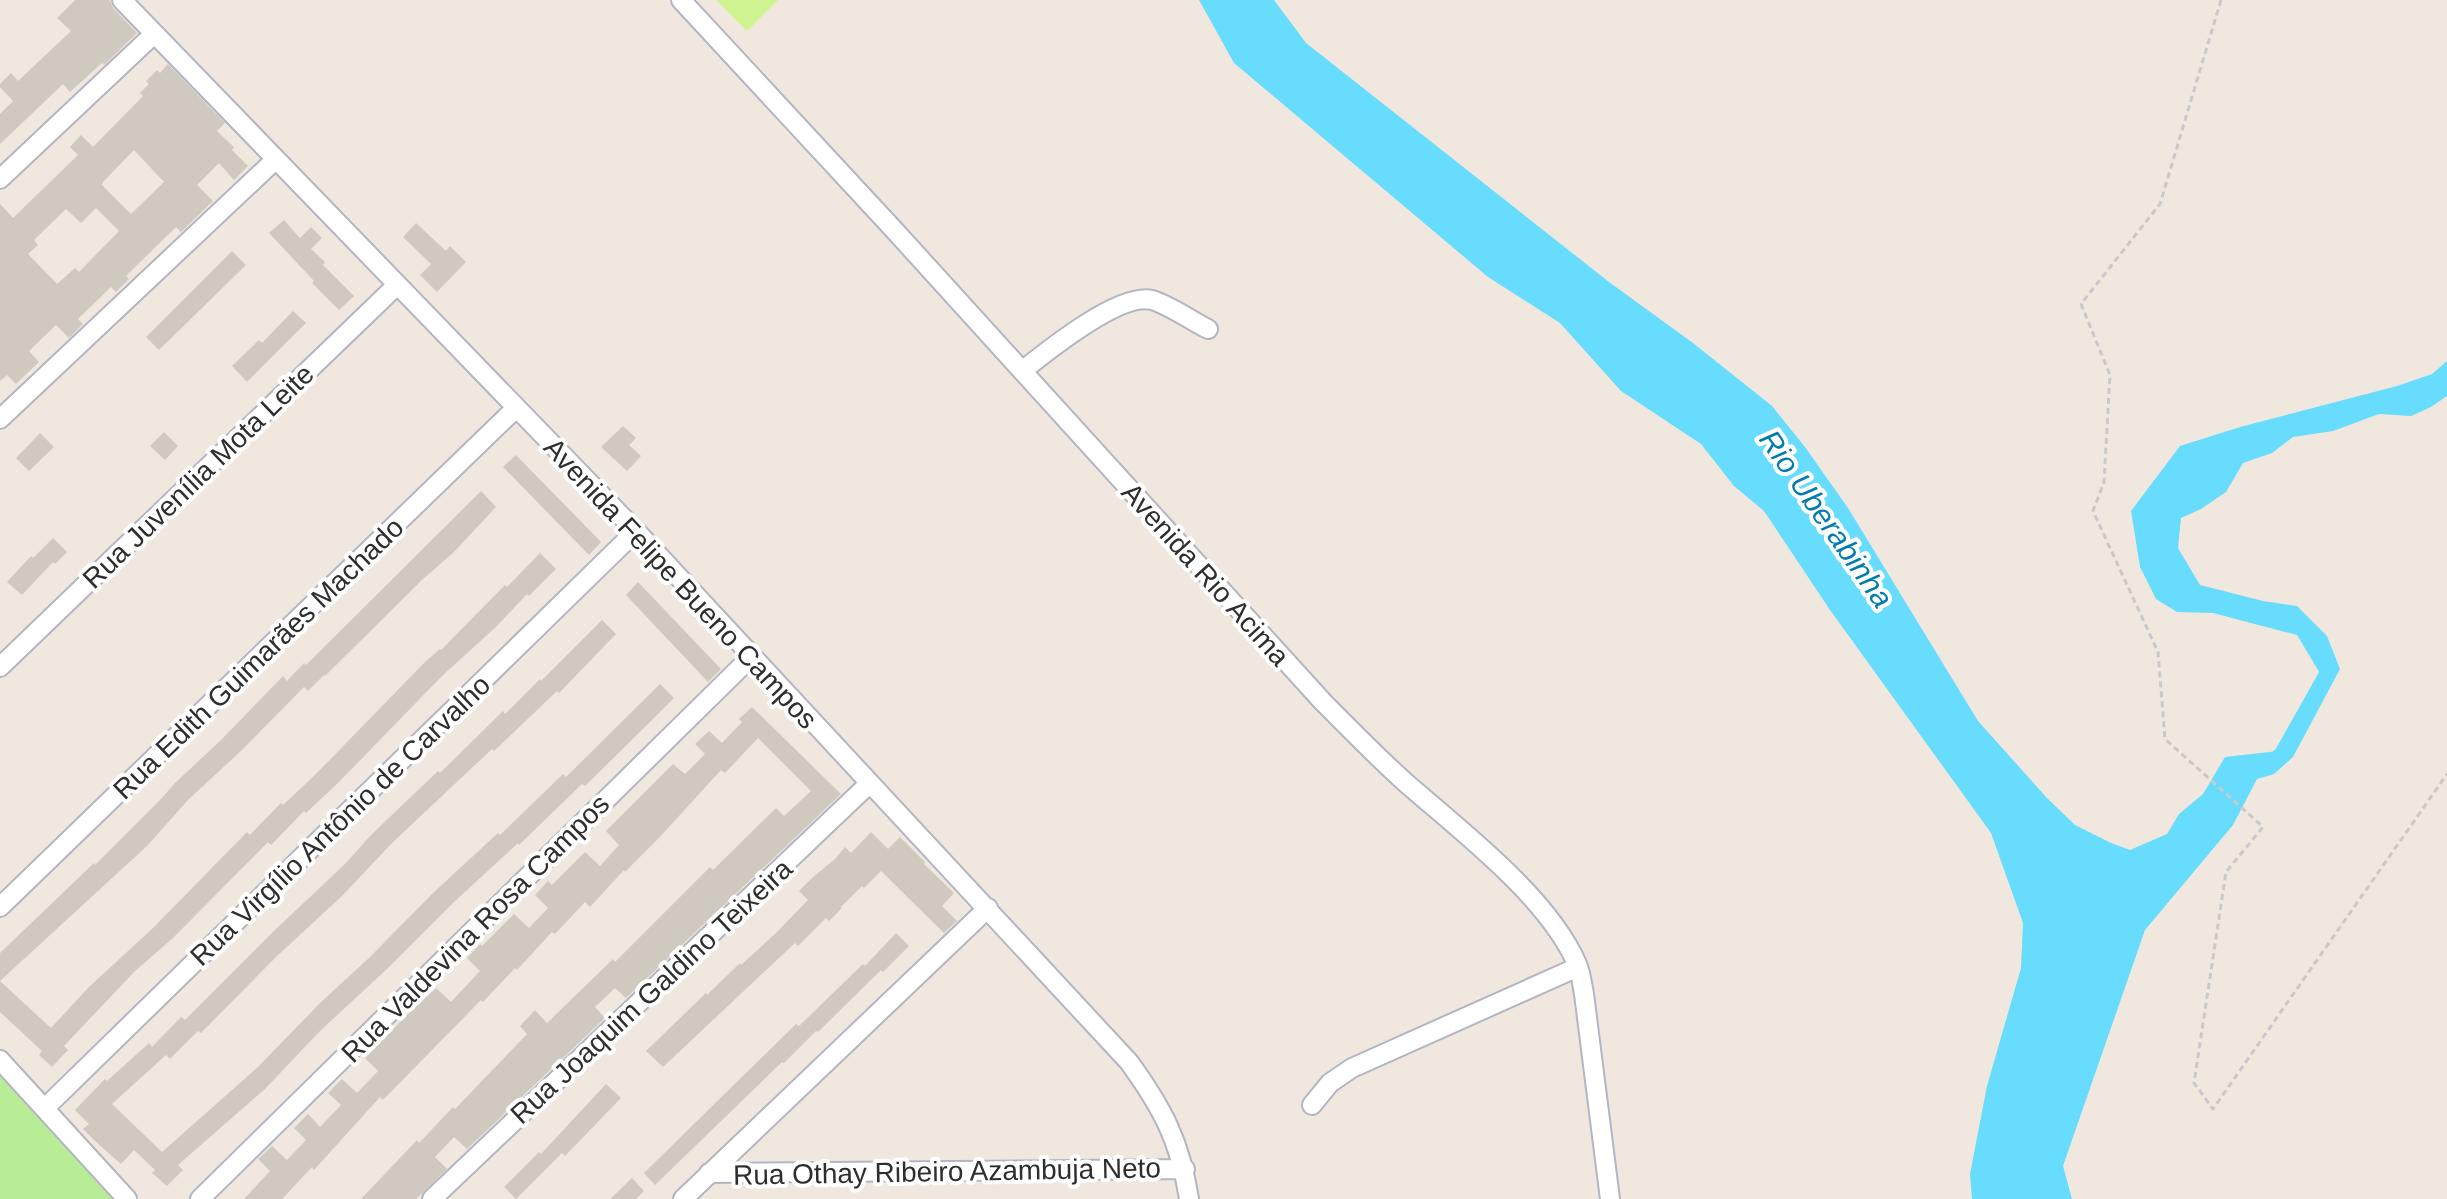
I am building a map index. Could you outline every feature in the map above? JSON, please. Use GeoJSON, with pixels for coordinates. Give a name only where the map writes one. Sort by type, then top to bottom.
{"type":"FeatureCollection","features":[{"type":"Feature","properties":{"kind":"street","name":"Avenida Felipe Bueno Campos"},"geometry":{"type":"LineString","coordinates":[[122,0],[636,531],[1129,1062],[1171,1127],[1185,1169],[1189,1199]]}},
{"type":"Feature","properties":{"kind":"street","name":"Avenida Rio Acima"},"geometry":{"type":"LineString","coordinates":[[681,0],[1323,702],[1380,760],[1511,877],[1542,911],[1578,967],[1610,1199]]}},
{"type":"Feature","properties":{"kind":"street"},"geometry":{"type":"LineString","coordinates":[[0,179],[154,34]]}},
{"type":"Feature","properties":{"kind":"street"},"geometry":{"type":"LineString","coordinates":[[0,419],[275,160]]}},
{"type":"Feature","properties":{"kind":"street","name":"Rua Juvenília Mota Leite"},"geometry":{"type":"LineString","coordinates":[[0,667],[396,286]]}},
{"type":"Feature","properties":{"kind":"street"},"geometry":{"type":"LineString","coordinates":[[1022,371],[1102,315],[1127,303],[1151,300],[1208,329]]}},
{"type":"Feature","properties":{"kind":"street","name":"Rua Edith Guimarães Machado"},"geometry":{"type":"LineString","coordinates":[[0,907],[516,408]]}},
{"type":"Feature","properties":{"kind":"street","name":"Rua Virgílio Antônio de Carvalho"},"geometry":{"type":"LineString","coordinates":[[45,1108],[636,531]]}},
{"type":"Feature","properties":{"kind":"street","name":"Rua Valdevina Rosa Campos"},"geometry":{"type":"LineString","coordinates":[[200,1199],[751,657]]}},
{"type":"Feature","properties":{"kind":"street","name":"Rua Joaquim Galdino Teixeira"},"geometry":{"type":"LineString","coordinates":[[432,1199],[870,783]]}},
{"type":"Feature","properties":{"kind":"street"},"geometry":{"type":"LineString","coordinates":[[683,1199],[988,908]]}},
{"type":"Feature","properties":{"kind":"street"},"geometry":{"type":"LineString","coordinates":[[1312,1105],[1330,1083],[1352,1068],[1578,967]]}},
{"type":"Feature","properties":{"kind":"street"},"geometry":{"type":"LineString","coordinates":[[0,1060],[127,1199]]}},
{"type":"Feature","properties":{"kind":"street","name":"Rua Othay Ribeiro Azambuja Neto"},"geometry":{"type":"LineString","coordinates":[[709,1173],[1185,1169]]}},
{"type":"Feature","properties":{"kind":"path"},"geometry":{"type":"LineString","coordinates":[[2221,0],[2160,204],[2081,304],[2110,375],[2104,482],[2093,511],[2158,652],[2165,739],[2263,827],[2226,872],[2194,1083],[2213,1109],[2447,774]]}},
{"type":"Feature","properties":{"kind":"green space"},"geometry":{"type":"Polygon","coordinates":[[[716,0],[778,0],[747,31],[716,0]]]}},
{"type":"Feature","properties":{"kind":"green space"},"geometry":{"type":"Polygon","coordinates":[[[0,1076],[116,1199],[0,1199],[0,1076]]]}},
{"type":"Feature","properties":{"kind":"water","name":"Rio Uberabinha"},"geometry":{"type":"Polygon","coordinates":[[[1199,0],[1274,0],[1306,43],[1772,406],[1848,508],[1978,721],[2075,825],[2130,850],[2167,834],[2179,814],[2203,794],[2225,757],[2278,751],[2321,675],[2297,635],[2213,613],[2177,612],[2156,599],[2140,567],[2131,511],[2180,446],[2397,386],[2432,374],[2447,361],[2447,396],[2431,407],[2411,416],[2379,414],[2333,431],[2293,437],[2272,453],[2243,463],[2226,492],[2181,518],[2178,548],[2200,585],[2297,606],[2327,636],[2340,669],[2293,757],[2274,774],[2257,779],[2233,825],[2145,930],[2063,1166],[2072,1199],[1972,1199],[1970,1174],[1987,1086],[2021,968],[2023,923],[1991,833],[1830,610],[1764,511],[1734,486],[1701,444],[1621,391],[1560,323],[1488,277],[1234,63],[1199,0]]]}},
{"type":"Feature","properties":{"kind":"building"},"geometry":{"type":"Polygon","coordinates":[[[75,0],[110,0],[113,8],[137,33],[70,92],[63,84],[0,144],[0,114],[13,101],[0,84],[11,73],[18,81],[71,31],[57,18],[75,0]]]}},
{"type":"Feature","properties":{"kind":"building"},"geometry":{"type":"Polygon","coordinates":[[[168,64],[225,123],[217,131],[248,166],[234,180],[219,163],[197,185],[213,201],[181,232],[176,227],[126,276],[129,279],[116,292],[111,287],[78,319],[83,324],[69,338],[56,325],[29,351],[39,362],[16,384],[7,375],[0,381],[0,204],[13,218],[78,155],[70,147],[81,135],[93,147],[143,96],[140,93],[149,84],[146,81],[157,70],[160,73],[168,64]],[[134,150],[102,185],[131,214],[164,182],[134,150]],[[96,208],[81,223],[66,209],[34,240],[38,245],[28,254],[57,284],[75,268],[79,272],[119,231],[96,208]]]}},
{"type":"Feature","properties":{"kind":"building"},"geometry":{"type":"Polygon","coordinates":[[[284,220],[300,238],[311,227],[322,238],[311,249],[354,296],[339,310],[269,233],[284,220]]]}},
{"type":"Feature","properties":{"kind":"building"},"geometry":{"type":"Polygon","coordinates":[[[416,223],[446,251],[450,246],[466,262],[437,292],[420,275],[431,264],[403,237],[416,223]]]}},
{"type":"Feature","properties":{"kind":"building"},"geometry":{"type":"Polygon","coordinates":[[[232,251],[246,265],[159,350],[146,337],[232,251]]]}},
{"type":"Feature","properties":{"kind":"building"},"geometry":{"type":"Polygon","coordinates":[[[293,311],[306,323],[247,382],[232,366],[259,340],[262,343],[293,311]]]}},
{"type":"Feature","properties":{"kind":"building"},"geometry":{"type":"Polygon","coordinates":[[[623,426],[636,438],[629,445],[641,456],[627,471],[601,447],[623,426]]]}},
{"type":"Feature","properties":{"kind":"building"},"geometry":{"type":"Polygon","coordinates":[[[164,432],[178,446],[165,460],[150,446],[164,432]]]}},
{"type":"Feature","properties":{"kind":"building"},"geometry":{"type":"Polygon","coordinates":[[[40,433],[54,447],[29,471],[16,458],[40,433]]]}},
{"type":"Feature","properties":{"kind":"building"},"geometry":{"type":"Polygon","coordinates":[[[516,455],[601,542],[589,555],[503,467],[516,455]]]}},
{"type":"Feature","properties":{"kind":"building"},"geometry":{"type":"Polygon","coordinates":[[[481,491],[496,507],[454,552],[325,676],[308,691],[304,687],[188,800],[147,846],[0,981],[0,953],[95,865],[283,676],[287,681],[304,663],[306,665],[481,491]]]}},
{"type":"Feature","properties":{"kind":"building"},"geometry":{"type":"Polygon","coordinates":[[[53,538],[67,552],[55,564],[53,562],[22,595],[7,582],[53,538]]]}},
{"type":"Feature","properties":{"kind":"building"},"geometry":{"type":"Polygon","coordinates":[[[540,553],[556,569],[443,675],[338,783],[306,813],[304,811],[271,845],[268,842],[173,938],[134,972],[64,1046],[68,1050],[52,1067],[39,1055],[42,1051],[0,1012],[0,981],[51,1028],[247,832],[250,835],[281,803],[283,805],[316,774],[425,662],[540,553]]]}},
{"type":"Feature","properties":{"kind":"building"},"geometry":{"type":"Polygon","coordinates":[[[638,582],[721,669],[708,682],[626,595],[638,582]]]}},
{"type":"Feature","properties":{"kind":"building"},"geometry":{"type":"Polygon","coordinates":[[[602,620],[616,634],[559,693],[557,691],[494,751],[492,749],[392,843],[201,1033],[198,1031],[170,1059],[166,1055],[112,1104],[162,1152],[258,1067],[433,893],[498,833],[500,835],[563,774],[566,777],[660,684],[674,698],[585,786],[582,784],[453,903],[320,1031],[265,1089],[178,1165],[183,1170],[167,1186],[134,1150],[121,1164],[95,1141],[83,1129],[89,1124],[75,1110],[105,1079],[107,1081],[149,1043],[152,1047],[181,1017],[185,1020],[371,835],[503,711],[505,714],[541,681],[602,620]]]}},
{"type":"Feature","properties":{"kind":"building"},"geometry":{"type":"Polygon","coordinates":[[[752,707],[841,794],[626,998],[615,988],[595,1007],[605,1018],[467,1149],[454,1137],[435,1157],[447,1169],[416,1199],[361,1199],[417,1140],[419,1143],[453,1107],[455,1109],[527,1034],[520,1026],[535,1010],[547,1023],[776,808],[784,816],[811,791],[758,738],[725,773],[721,770],[590,907],[585,902],[517,970],[515,968],[483,1002],[481,1000],[383,1100],[380,1097],[314,1170],[312,1167],[282,1199],[244,1199],[270,1171],[258,1159],[272,1146],[287,1160],[306,1140],[294,1128],[308,1114],[320,1127],[341,1105],[328,1093],[342,1079],[357,1093],[378,1071],[365,1058],[408,1014],[436,988],[451,1002],[480,971],[467,958],[480,944],[482,946],[514,914],[529,928],[548,908],[535,895],[548,881],[552,885],[585,852],[600,866],[619,845],[606,831],[673,764],[685,774],[705,754],[695,744],[709,731],[722,743],[752,707]]]}},
{"type":"Feature","properties":{"kind":"building"},"geometry":{"type":"Polygon","coordinates":[[[871,832],[888,849],[900,837],[925,862],[954,893],[942,906],[957,921],[944,933],[881,871],[829,921],[826,918],[798,946],[795,943],[663,1067],[646,1051],[808,900],[799,891],[812,878],[845,847],[851,853],[871,832]]]}},
{"type":"Feature","properties":{"kind":"building"},"geometry":{"type":"Polygon","coordinates":[[[896,933],[909,946],[782,1062],[655,1185],[644,1173],[796,1024],[799,1026],[863,964],[865,966],[896,933]]]}},
{"type":"Feature","properties":{"kind":"building"},"geometry":{"type":"Polygon","coordinates":[[[606,1084],[621,1098],[565,1156],[562,1153],[516,1199],[504,1187],[539,1152],[541,1154],[606,1084]]]}},
{"type":"Feature","properties":{"kind":"building"},"geometry":{"type":"Polygon","coordinates":[[[632,1178],[644,1191],[636,1199],[610,1199],[632,1178]]]}},
{"type":"Feature","properties":{"kind":"waterway"},"geometry":{"type":"LineString","coordinates":[[2272,756],[2278,751],[2322,673]]}}]}
